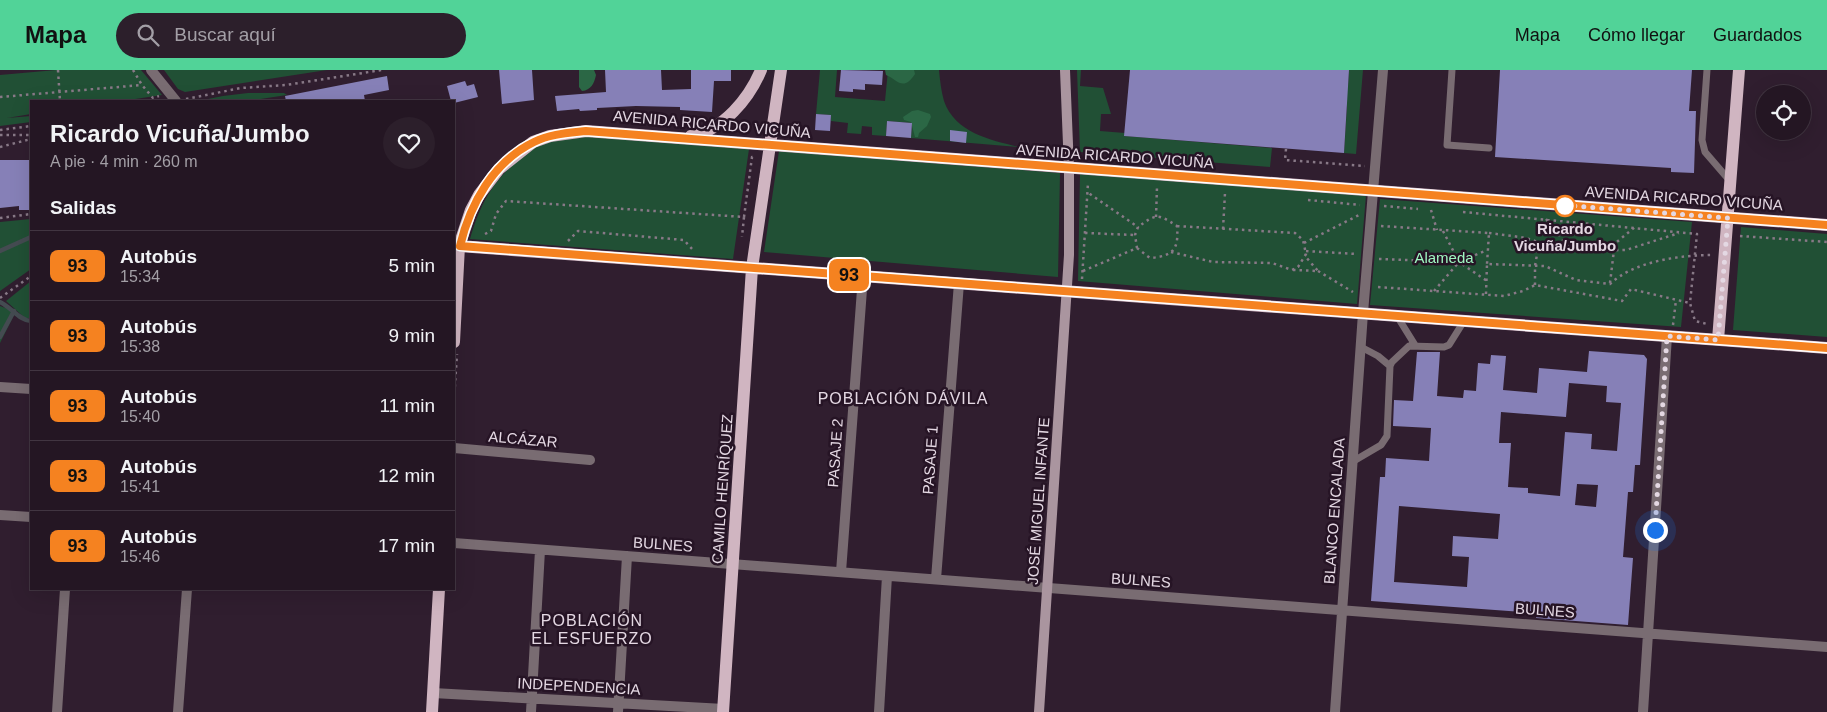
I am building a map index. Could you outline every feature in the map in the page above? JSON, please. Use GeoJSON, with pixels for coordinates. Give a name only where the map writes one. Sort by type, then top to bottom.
{"type":"FeatureCollection","features":[{"type":"Feature","properties":{"kind":"main road"},"geometry":{"type":"LineString","coordinates":[[685,137],[696,135],[706,130],[739,107],[751,90],[761,70]]}},
{"type":"Feature","properties":{"kind":"main road","name":"CAMILO HENRÍQUEZ"},"geometry":{"type":"LineString","coordinates":[[724,711],[752,268],[781,70]]}},
{"type":"Feature","properties":{"kind":"main road"},"geometry":{"type":"LineString","coordinates":[[1718,340],[1739,70]]}},
{"type":"Feature","properties":{"kind":"main road","name":"AVENIDA RICARDO VICUÑA"},"geometry":{"type":"LineString","coordinates":[[455,310],[457,245],[471,210],[488,180],[508,161],[533,142],[550,136],[586,131],[685,137],[769,151],[1069,174],[1374,191],[1827,225]]}},
{"type":"Feature","properties":{"kind":"main road"},"geometry":{"type":"LineString","coordinates":[[457,245],[1464,321],[1670,332],[1718,340],[1827,348]]}},
{"type":"Feature","properties":{"kind":"main road"},"geometry":{"type":"LineString","coordinates":[[432,712],[439,590]]}},
{"type":"Feature","properties":{"kind":"street"},"geometry":{"type":"LineString","coordinates":[[151,70],[175,100]]}},
{"type":"Feature","properties":{"kind":"street","name":"JOSÉ MIGUEL INFANTE"},"geometry":{"type":"LineString","coordinates":[[1039,712],[1069,254],[1069,174],[1065,70]]}},
{"type":"Feature","properties":{"kind":"street","name":"BLANCO ENCALADA"},"geometry":{"type":"LineString","coordinates":[[1334,712],[1360,346],[1383,70]]}},
{"type":"Feature","properties":{"kind":"street","name":"PASAJE 2"},"geometry":{"type":"LineString","coordinates":[[841,572],[864,276]]}},
{"type":"Feature","properties":{"kind":"street","name":"PASAJE 1"},"geometry":{"type":"LineString","coordinates":[[936,580],[959,283]]}},
{"type":"Feature","properties":{"kind":"street"},"geometry":{"type":"LineString","coordinates":[[1643,712],[1670,332]]}},
{"type":"Feature","properties":{"kind":"street"},"geometry":{"type":"LineString","coordinates":[[0,387],[30,389]]}},
{"type":"Feature","properties":{"kind":"street","name":"ALCÁZAR"},"geometry":{"type":"LineString","coordinates":[[455,448],[590,460]]}},
{"type":"Feature","properties":{"kind":"street"},"geometry":{"type":"LineString","coordinates":[[0,515],[30,517]]}},
{"type":"Feature","properties":{"kind":"street","name":"BULNES"},"geometry":{"type":"LineString","coordinates":[[455,543],[1827,647]]}},
{"type":"Feature","properties":{"kind":"street"},"geometry":{"type":"LineString","coordinates":[[531,712],[540,550]]}},
{"type":"Feature","properties":{"kind":"street"},"geometry":{"type":"LineString","coordinates":[[619,708],[627,556]]}},
{"type":"Feature","properties":{"kind":"street"},"geometry":{"type":"LineString","coordinates":[[879,712],[887,576]]}},
{"type":"Feature","properties":{"kind":"street"},"geometry":{"type":"LineString","coordinates":[[57,712],[65,590]]}},
{"type":"Feature","properties":{"kind":"street"},"geometry":{"type":"LineString","coordinates":[[178,712],[187,590]]}},
{"type":"Feature","properties":{"kind":"street","name":"INDEPENDENCIA"},"geometry":{"type":"LineString","coordinates":[[433,693],[532,699],[619,708],[724,711]]}},
{"type":"Feature","properties":{"kind":"lane"},"geometry":{"type":"LineString","coordinates":[[1452,70],[1447,145],[1489,148]]}},
{"type":"Feature","properties":{"kind":"lane"},"geometry":{"type":"LineString","coordinates":[[1707,70],[1702,140],[1705,152],[1730,181]]}},
{"type":"Feature","properties":{"kind":"lane"},"geometry":{"type":"LineString","coordinates":[[1397,316],[1415,345]]}},
{"type":"Feature","properties":{"kind":"lane"},"geometry":{"type":"LineString","coordinates":[[1352,462],[1381,445],[1387,436],[1390,366],[1404,350],[1415,345],[1444,347],[1449,345],[1464,321]]}},
{"type":"Feature","properties":{"kind":"lane"},"geometry":{"type":"LineString","coordinates":[[1360,346],[1378,356],[1390,366]]}},
{"type":"Feature","properties":{"kind":"path"},"geometry":{"type":"LineString","coordinates":[[58,70],[60,100]]}},
{"type":"Feature","properties":{"kind":"path"},"geometry":{"type":"LineString","coordinates":[[181,100],[241,88],[286,85],[382,70]]}},
{"type":"Feature","properties":{"kind":"path"},"geometry":{"type":"LineString","coordinates":[[0,97],[142,85]]}},
{"type":"Feature","properties":{"kind":"path"},"geometry":{"type":"LineString","coordinates":[[0,130],[30,126]]}},
{"type":"Feature","properties":{"kind":"path"},"geometry":{"type":"LineString","coordinates":[[0,135],[30,134]]}},
{"type":"Feature","properties":{"kind":"path"},"geometry":{"type":"LineString","coordinates":[[0,147],[30,139]]}},
{"type":"Feature","properties":{"kind":"path"},"geometry":{"type":"LineString","coordinates":[[1286,149],[1285,160],[1376,167]]}},
{"type":"Feature","properties":{"kind":"path"},"geometry":{"type":"LineString","coordinates":[[744,217],[752,157],[769,151]]}},
{"type":"Feature","properties":{"kind":"path"},"geometry":{"type":"LineString","coordinates":[[1069,174],[1088,181],[1082,283]]}},
{"type":"Feature","properties":{"kind":"path"},"geometry":{"type":"LineString","coordinates":[[1156,217],[1157,187]]}},
{"type":"Feature","properties":{"kind":"path"},"geometry":{"type":"LineString","coordinates":[[1087,192],[1138,227]]}},
{"type":"Feature","properties":{"kind":"path"},"geometry":{"type":"LineString","coordinates":[[1223,229],[1225,193]]}},
{"type":"Feature","properties":{"kind":"path"},"geometry":{"type":"LineString","coordinates":[[1302,200],[1421,209]]}},
{"type":"Feature","properties":{"kind":"path"},"geometry":{"type":"LineString","coordinates":[[1359,225],[1360,205]]}},
{"type":"Feature","properties":{"kind":"path"},"geometry":{"type":"LineString","coordinates":[[1437,230],[1430,210],[1439,210]]}},
{"type":"Feature","properties":{"kind":"path"},"geometry":{"type":"LineString","coordinates":[[1457,212],[1697,234],[1690,303],[1695,320],[1719,327]]}},
{"type":"Feature","properties":{"kind":"path"},"geometry":{"type":"LineString","coordinates":[[0,218],[30,214]]}},
{"type":"Feature","properties":{"kind":"path"},"geometry":{"type":"LineString","coordinates":[[1304,243],[1359,215]]}},
{"type":"Feature","properties":{"kind":"path"},"geometry":{"type":"LineString","coordinates":[[1177,226],[1178,239],[1175,250],[1165,256],[1150,258],[1137,248],[1135,235],[1138,227],[1151,217],[1162,217],[1177,226],[1295,234],[1303,240],[1306,251],[1298,267],[1292,270]]}},
{"type":"Feature","properties":{"kind":"path"},"geometry":{"type":"LineString","coordinates":[[1546,219],[1572,250]]}},
{"type":"Feature","properties":{"kind":"path"},"geometry":{"type":"LineString","coordinates":[[1381,234],[1381,226],[1520,236],[1557,251],[1626,250],[1682,232]]}},
{"type":"Feature","properties":{"kind":"path"},"geometry":{"type":"LineString","coordinates":[[1606,250],[1635,227]]}},
{"type":"Feature","properties":{"kind":"path"},"geometry":{"type":"LineString","coordinates":[[1443,230],[1459,262],[1487,281]]}},
{"type":"Feature","properties":{"kind":"path"},"geometry":{"type":"LineString","coordinates":[[1085,234],[1135,235]]}},
{"type":"Feature","properties":{"kind":"path"},"geometry":{"type":"LineString","coordinates":[[1486,294],[1488,234]]}},
{"type":"Feature","properties":{"kind":"path"},"geometry":{"type":"LineString","coordinates":[[1735,236],[1827,242]]}},
{"type":"Feature","properties":{"kind":"path"},"geometry":{"type":"LineString","coordinates":[[1535,285],[1538,243]]}},
{"type":"Feature","properties":{"kind":"path"},"geometry":{"type":"LineString","coordinates":[[1083,271],[1137,248]]}},
{"type":"Feature","properties":{"kind":"path"},"geometry":{"type":"LineString","coordinates":[[1434,291],[1459,262],[1488,249]]}},
{"type":"Feature","properties":{"kind":"path"},"geometry":{"type":"LineString","coordinates":[[1610,284],[1614,250]]}},
{"type":"Feature","properties":{"kind":"path"},"geometry":{"type":"LineString","coordinates":[[1306,251],[1357,254]]}},
{"type":"Feature","properties":{"kind":"path"},"geometry":{"type":"LineString","coordinates":[[1171,252],[1213,262],[1272,263],[1292,270],[1318,271]]}},
{"type":"Feature","properties":{"kind":"path"},"geometry":{"type":"LineString","coordinates":[[1487,264],[1545,266],[1576,280],[1610,284],[1636,268],[1666,259],[1695,255],[1725,254]]}},
{"type":"Feature","properties":{"kind":"path"},"geometry":{"type":"LineString","coordinates":[[1305,256],[1318,271],[1355,293],[1355,299]]}},
{"type":"Feature","properties":{"kind":"path"},"geometry":{"type":"LineString","coordinates":[[1379,268],[1379,258],[1459,262]]}},
{"type":"Feature","properties":{"kind":"path"},"geometry":{"type":"LineString","coordinates":[[0,298],[30,277]]}},
{"type":"Feature","properties":{"kind":"path"},"geometry":{"type":"LineString","coordinates":[[1378,294],[1378,287],[1504,296],[1535,285],[1622,301],[1632,289],[1690,303]]}},
{"type":"Feature","properties":{"kind":"path"},"geometry":{"type":"LineString","coordinates":[[1670,332],[1676,300]]}},
{"type":"Feature","properties":{"kind":"green space"},"geometry":{"type":"Polygon","coordinates":[[[56,70],[141,70],[162,95],[129,100],[30,100],[30,114],[7,118],[30,116],[30,122],[0,126],[0,75],[56,70]]]}},
{"type":"Feature","properties":{"kind":"green space"},"geometry":{"type":"Polygon","coordinates":[[[164,70],[327,70],[185,92],[178,89],[164,70]]]}},
{"type":"Feature","properties":{"kind":"green space"},"geometry":{"type":"Polygon","coordinates":[[[579,70],[594,70],[596,75],[592,86],[582,91],[579,87],[579,70]]]}},
{"type":"Feature","properties":{"kind":"green space"},"geometry":{"type":"Polygon","coordinates":[[[820,70],[837,70],[835,97],[885,101],[888,70],[939,70],[944,101],[956,121],[965,128],[986,138],[1019,147],[911,138],[912,123],[887,121],[886,136],[872,135],[872,127],[862,126],[861,134],[847,133],[848,123],[831,121],[831,115],[816,114],[820,70]]]}},
{"type":"Feature","properties":{"kind":"green space"},"geometry":{"type":"Polygon","coordinates":[[[885,70],[914,70],[915,74],[904,84],[886,75],[885,70]]]}},
{"type":"Feature","properties":{"kind":"green space"},"geometry":{"type":"Polygon","coordinates":[[[1077,70],[1081,70],[1080,86],[1103,88],[1111,114],[1101,114],[1100,131],[1125,133],[1125,136],[1272,148],[1270,167],[1080,152],[1077,70]]]}},
{"type":"Feature","properties":{"kind":"green space"},"geometry":{"type":"Polygon","coordinates":[[[1349,70],[1363,70],[1356,154],[1344,153],[1347,106],[1316,104],[1348,86],[1349,70]]]}},
{"type":"Feature","properties":{"kind":"green space"},"geometry":{"type":"Polygon","coordinates":[[[248,93],[284,93],[287,95],[254,100],[203,100],[248,93]]]}},
{"type":"Feature","properties":{"kind":"green space"},"geometry":{"type":"Polygon","coordinates":[[[918,110],[930,114],[931,117],[927,126],[919,133],[918,137],[915,137],[911,122],[904,120],[903,117],[912,111],[918,110]]]}},
{"type":"Feature","properties":{"kind":"green space"},"geometry":{"type":"Polygon","coordinates":[[[584,136],[749,149],[733,259],[470,239],[488,194],[510,167],[538,146],[558,139],[584,136]]]}},
{"type":"Feature","properties":{"kind":"green space"},"geometry":{"type":"Polygon","coordinates":[[[779,151],[1060,173],[1058,277],[764,252],[779,151]]]}},
{"type":"Feature","properties":{"kind":"green space"},"geometry":{"type":"Polygon","coordinates":[[[1080,174],[1366,195],[1357,304],[1078,281],[1080,174]]]}},
{"type":"Feature","properties":{"kind":"green space","name":"Alameda"},"geometry":{"type":"Polygon","coordinates":[[[1380,199],[1692,222],[1681,327],[1370,305],[1380,199]]]}},
{"type":"Feature","properties":{"kind":"green space"},"geometry":{"type":"Polygon","coordinates":[[[30,219],[30,270],[0,291],[0,222],[30,219]]]}},
{"type":"Feature","properties":{"kind":"green space"},"geometry":{"type":"Polygon","coordinates":[[[1741,227],[1827,234],[1827,337],[1733,330],[1741,227]]]}},
{"type":"Feature","properties":{"kind":"green space"},"geometry":{"type":"Polygon","coordinates":[[[30,282],[30,318],[25,318],[6,301],[30,282]]]}},
{"type":"Feature","properties":{"kind":"green space"},"geometry":{"type":"Polygon","coordinates":[[[0,306],[8,309],[14,315],[0,343],[0,306]]]}},
{"type":"Feature","properties":{"kind":"building"},"geometry":{"type":"Polygon","coordinates":[[[499,70],[532,70],[534,100],[502,104],[499,70]]]}},
{"type":"Feature","properties":{"kind":"building"},"geometry":{"type":"Polygon","coordinates":[[[605,70],[661,70],[662,90],[691,89],[691,70],[731,70],[731,81],[714,81],[712,112],[680,110],[680,107],[636,106],[597,108],[597,110],[557,111],[555,96],[606,92],[605,70]]]}},
{"type":"Feature","properties":{"kind":"building"},"geometry":{"type":"Polygon","coordinates":[[[841,70],[883,71],[882,85],[865,84],[865,90],[853,89],[853,92],[839,91],[841,70]]]}},
{"type":"Feature","properties":{"kind":"building"},"geometry":{"type":"Polygon","coordinates":[[[1130,70],[1349,70],[1344,153],[1124,136],[1130,70]]]}},
{"type":"Feature","properties":{"kind":"building"},"geometry":{"type":"Polygon","coordinates":[[[1500,70],[1692,70],[1689,111],[1696,111],[1694,173],[1671,172],[1671,168],[1495,157],[1500,70]]]}},
{"type":"Feature","properties":{"kind":"building"},"geometry":{"type":"Polygon","coordinates":[[[387,76],[389,90],[364,95],[365,100],[286,100],[285,96],[387,76]]]}},
{"type":"Feature","properties":{"kind":"building"},"geometry":{"type":"Polygon","coordinates":[[[465,81],[467,86],[474,84],[478,97],[455,103],[455,100],[451,100],[447,86],[465,81]]]}},
{"type":"Feature","properties":{"kind":"building"},"geometry":{"type":"Polygon","coordinates":[[[816,114],[831,115],[830,131],[815,130],[816,114]]]}},
{"type":"Feature","properties":{"kind":"building"},"geometry":{"type":"Polygon","coordinates":[[[887,121],[912,123],[911,138],[886,136],[887,121]]]}},
{"type":"Feature","properties":{"kind":"building"},"geometry":{"type":"Polygon","coordinates":[[[950,130],[967,132],[966,143],[950,141],[950,130]]]}},
{"type":"Feature","properties":{"kind":"building"},"geometry":{"type":"Polygon","coordinates":[[[0,160],[30,160],[30,210],[19,210],[19,206],[0,208],[0,160]]]}},
{"type":"Feature","properties":{"kind":"building"},"geometry":{"type":"Polygon","coordinates":[[[1589,351],[1644,355],[1647,359],[1640,465],[1635,465],[1633,492],[1628,492],[1623,557],[1633,558],[1628,625],[1536,618],[1536,613],[1371,601],[1380,477],[1385,477],[1386,458],[1429,461],[1431,428],[1393,426],[1394,400],[1413,401],[1417,352],[1440,352],[1437,396],[1463,398],[1464,390],[1476,391],[1478,363],[1490,364],[1491,355],[1506,356],[1503,390],[1537,393],[1539,368],[1587,372],[1589,351]],[[1569,383],[1566,417],[1501,412],[1499,443],[1511,443],[1508,487],[1528,488],[1528,493],[1560,496],[1565,432],[1592,434],[1591,449],[1617,451],[1621,403],[1606,402],[1607,386],[1569,383]],[[1577,484],[1575,505],[1596,507],[1598,485],[1577,484]],[[1399,506],[1394,582],[1467,587],[1469,557],[1452,556],[1453,536],[1498,539],[1500,514],[1399,506]]]}},
{"type":"Feature","properties":{"kind":"waterway"},"geometry":{"type":"LineString","coordinates":[[0,251],[30,237]]}},
{"type":"Feature","properties":{"kind":"waterway"},"geometry":{"type":"LineString","coordinates":[[0,302],[23,319],[30,321]]}},
{"type":"Feature","properties":{"kind":"waterway"},"geometry":{"type":"LineString","coordinates":[[0,337],[14,311]]}},
{"type":"Feature","properties":{"kind":"bus line","name":"93"},"geometry":{"type":"LineString","coordinates":[[1827,225],[586,131],[550,136],[533,142],[499,169],[488,180],[471,210],[462,234],[460,246],[1827,348]]}},
{"type":"Feature","properties":{"kind":"place","name":"Ricardo Vicuña/Jumbo"},"geometry":{"type":"Point","coordinates":[1565,206]}},
{"type":"Feature","properties":{"kind":"district","name":"POBLACIÓN DÁVILA"},"geometry":{"type":"Point","coordinates":[903,398]}},
{"type":"Feature","properties":{"kind":"district","name":"POBLACIÓN EL ESFUERZO"},"geometry":{"type":"Point","coordinates":[592,629]}},
{"type":"Feature","properties":{"kind":"route"},"geometry":{"type":"LineString","coordinates":[[1565,206],[1561,205],[1728,218],[1718,340],[1667,336],[1655,530]]}}]}
